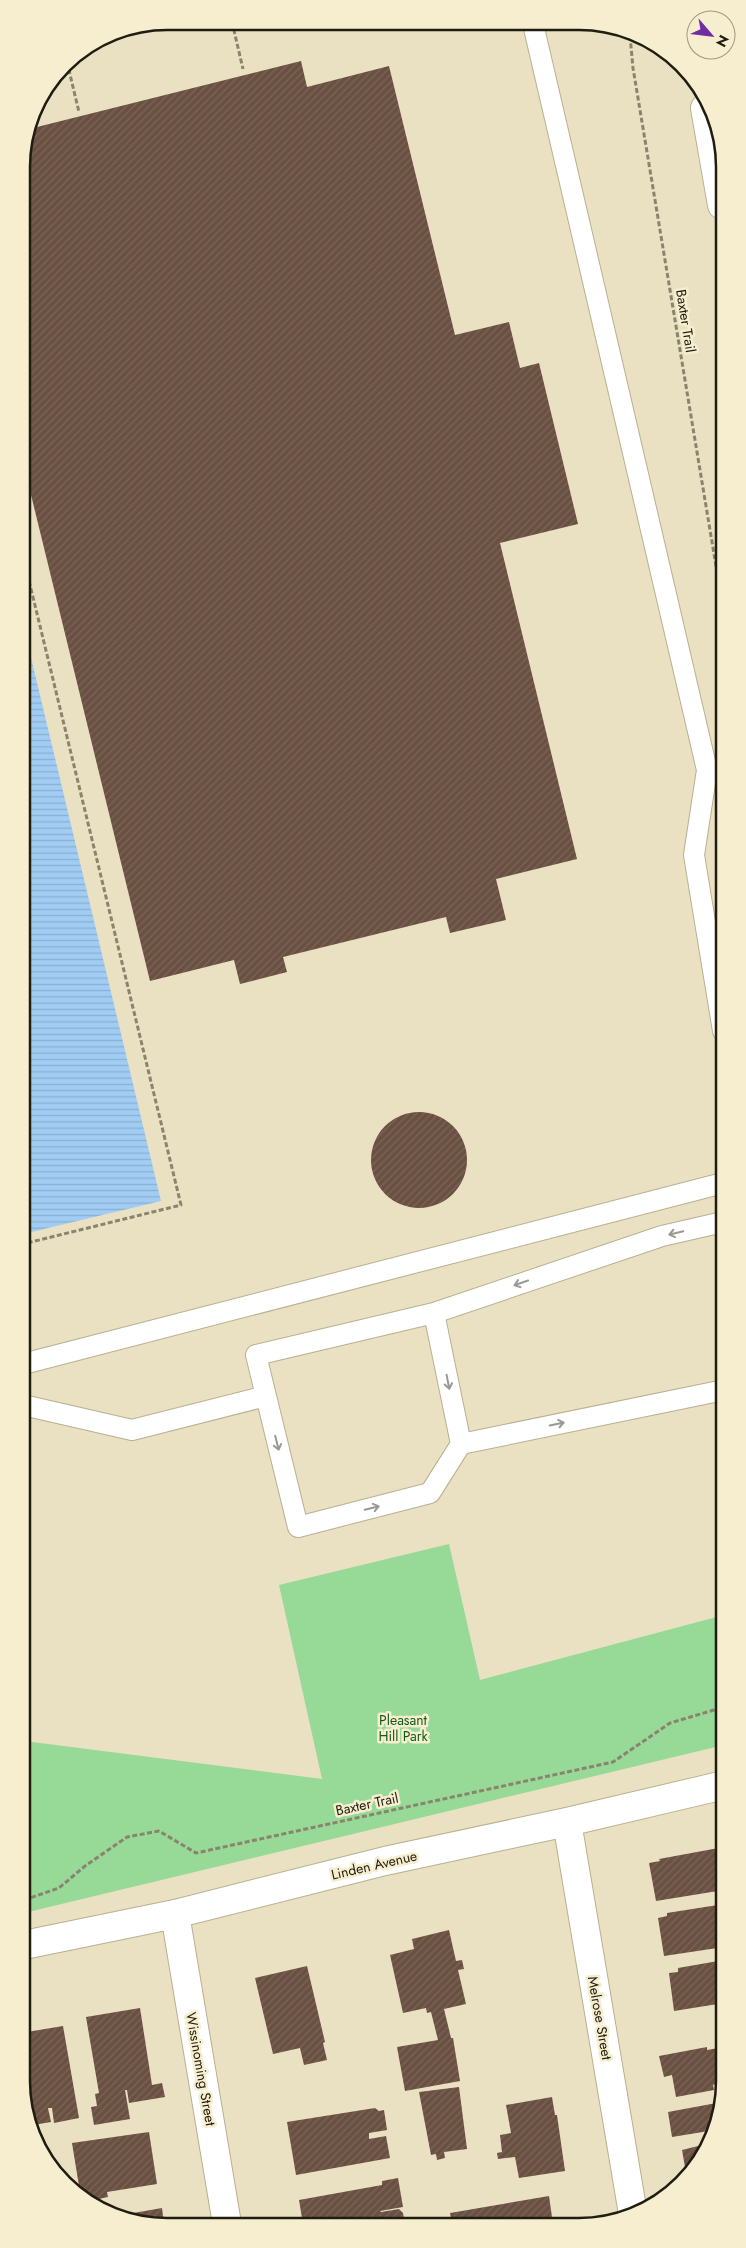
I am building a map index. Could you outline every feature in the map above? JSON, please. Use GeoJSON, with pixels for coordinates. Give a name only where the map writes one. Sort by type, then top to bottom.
{"type":"FeatureCollection","features":[{"type":"Feature","properties":{"kind":"street"},"geometry":{"type":"LineString","coordinates":[[707,118],[716,171]]}},
{"type":"Feature","properties":{"kind":"street","name":"Linden Avenue"},"geometry":{"type":"LineString","coordinates":[[30,1944],[175,1914],[385,1861],[567,1822],[716,1787]]}},
{"type":"Feature","properties":{"kind":"street","name":"Melrose Street"},"geometry":{"type":"LineString","coordinates":[[567,1822],[632,2208]]}},
{"type":"Feature","properties":{"kind":"street","name":"Wissinoming Street"},"geometry":{"type":"LineString","coordinates":[[175,1914],[226,2218]]}},
{"type":"Feature","properties":{"kind":"lane"},"geometry":{"type":"LineString","coordinates":[[534,30],[707,770],[694,854],[716,988]]}},
{"type":"Feature","properties":{"kind":"lane"},"geometry":{"type":"LineString","coordinates":[[30,1362],[716,1185]]}},
{"type":"Feature","properties":{"kind":"lane"},"geometry":{"type":"LineString","coordinates":[[434,1313],[460,1444],[430,1493],[298,1527],[256,1355],[434,1313],[662,1236],[716,1224]]}},
{"type":"Feature","properties":{"kind":"lane"},"geometry":{"type":"LineString","coordinates":[[460,1444],[716,1392]]}},
{"type":"Feature","properties":{"kind":"lane"},"geometry":{"type":"LineString","coordinates":[[30,1408],[132,1430],[266,1396]]}},
{"type":"Feature","properties":{"kind":"path"},"geometry":{"type":"LineString","coordinates":[[234,30],[243,70]]}},
{"type":"Feature","properties":{"kind":"path","name":"Baxter Trail"},"geometry":{"type":"LineString","coordinates":[[630,40],[633,68],[716,572]]}},
{"type":"Feature","properties":{"kind":"path"},"geometry":{"type":"LineString","coordinates":[[69,71],[80,112]]}},
{"type":"Feature","properties":{"kind":"path"},"geometry":{"type":"LineString","coordinates":[[30,584],[180,1205],[30,1242]]}},
{"type":"Feature","properties":{"kind":"path","name":"Baxter Trail"},"geometry":{"type":"LineString","coordinates":[[30,1898],[59,1888],[85,1866],[127,1837],[159,1831],[196,1853],[555,1775],[614,1762],[670,1723],[716,1709]]}},
{"type":"Feature","properties":{"kind":"green space","name":"Pleasant Hill Park"},"geometry":{"type":"Polygon","coordinates":[[[449,1544],[480,1680],[716,1617],[716,1747],[30,1912],[30,1742],[322,1779],[279,1585],[449,1544]]]}},
{"type":"Feature","properties":{"kind":"water"},"geometry":{"type":"Polygon","coordinates":[[[30,653],[161,1201],[30,1232],[30,653]]]}},
{"type":"Feature","properties":{"kind":"building"},"geometry":{"type":"Polygon","coordinates":[[[301,61],[307,87],[389,66],[455,335],[509,322],[520,368],[539,363],[578,524],[500,543],[577,859],[496,879],[506,920],[450,933],[446,917],[283,957],[287,972],[240,984],[234,960],[150,981],[30,491],[30,158],[36,127],[301,61]]]}},
{"type":"Feature","properties":{"kind":"building"},"geometry":{"type":"Polygon","coordinates":[[[419,1112],[437,1115],[453,1126],[464,1142],[467,1160],[464,1178],[453,1194],[437,1205],[419,1208],[401,1205],[385,1194],[374,1178],[371,1160],[374,1142],[385,1126],[401,1115],[419,1112]]]}},
{"type":"Feature","properties":{"kind":"building"},"geometry":{"type":"Polygon","coordinates":[[[716,1848],[716,1891],[656,1901],[649,1863],[660,1861],[659,1859],[716,1848]]]}},
{"type":"Feature","properties":{"kind":"building"},"geometry":{"type":"Polygon","coordinates":[[[716,1905],[716,1948],[664,1956],[658,1918],[667,1916],[667,1913],[716,1905]]]}},
{"type":"Feature","properties":{"kind":"building"},"geometry":{"type":"Polygon","coordinates":[[[449,1930],[456,1961],[462,1960],[464,1969],[458,1970],[466,2004],[444,2009],[451,2038],[453,2038],[460,2081],[405,2091],[397,2047],[438,2040],[431,2012],[427,2013],[426,2008],[403,2013],[390,1955],[414,1949],[412,1939],[449,1930]]]}},
{"type":"Feature","properties":{"kind":"building"},"geometry":{"type":"Polygon","coordinates":[[[716,1961],[716,2004],[674,2011],[669,1973],[678,1972],[678,1968],[716,1961]]]}},
{"type":"Feature","properties":{"kind":"building"},"geometry":{"type":"Polygon","coordinates":[[[307,1966],[325,2042],[323,2043],[327,2060],[304,2065],[300,2048],[273,2054],[255,1978],[307,1966]]]}},
{"type":"Feature","properties":{"kind":"building"},"geometry":{"type":"Polygon","coordinates":[[[140,2008],[152,2085],[162,2083],[165,2097],[129,2103],[127,2090],[125,2090],[130,2119],[94,2125],[91,2107],[97,2106],[95,2094],[99,2093],[86,2017],[140,2008]]]}},
{"type":"Feature","properties":{"kind":"building"},"geometry":{"type":"Polygon","coordinates":[[[63,2026],[79,2118],[54,2123],[52,2108],[48,2108],[51,2122],[37,2124],[30,2090],[30,2032],[63,2026]]]}},
{"type":"Feature","properties":{"kind":"building"},"geometry":{"type":"Polygon","coordinates":[[[707,2047],[707,2050],[716,2048],[716,2084],[713,2085],[714,2090],[676,2097],[672,2075],[664,2077],[659,2056],[707,2047]]]}},
{"type":"Feature","properties":{"kind":"building"},"geometry":{"type":"Polygon","coordinates":[[[459,2087],[467,2149],[444,2152],[445,2158],[437,2160],[436,2154],[431,2155],[419,2092],[459,2087]]]}},
{"type":"Feature","properties":{"kind":"building"},"geometry":{"type":"Polygon","coordinates":[[[552,2097],[555,2115],[557,2115],[565,2171],[519,2178],[515,2157],[498,2159],[497,2153],[502,2152],[500,2135],[511,2133],[506,2105],[552,2097]]]}},
{"type":"Feature","properties":{"kind":"building"},"geometry":{"type":"Polygon","coordinates":[[[714,2104],[707,2131],[672,2137],[668,2112],[714,2104]]]}},
{"type":"Feature","properties":{"kind":"building"},"geometry":{"type":"Polygon","coordinates":[[[375,2108],[379,2111],[384,2110],[387,2130],[369,2133],[369,2139],[386,2136],[390,2158],[296,2175],[287,2122],[375,2108]]]}},
{"type":"Feature","properties":{"kind":"building"},"geometry":{"type":"Polygon","coordinates":[[[149,2132],[157,2184],[107,2192],[108,2197],[98,2199],[79,2186],[72,2143],[149,2132]]]}},
{"type":"Feature","properties":{"kind":"building"},"geometry":{"type":"Polygon","coordinates":[[[699,2146],[685,2167],[682,2150],[699,2146]]]}},
{"type":"Feature","properties":{"kind":"building"},"geometry":{"type":"Polygon","coordinates":[[[398,2178],[403,2207],[380,2211],[399,2209],[403,2213],[404,2218],[302,2218],[299,2200],[382,2185],[382,2181],[398,2178]]]}},
{"type":"Feature","properties":{"kind":"building"},"geometry":{"type":"Polygon","coordinates":[[[549,2196],[552,2218],[451,2218],[450,2213],[549,2196]]]}},
{"type":"Feature","properties":{"kind":"building"},"geometry":{"type":"Polygon","coordinates":[[[162,2208],[163,2218],[158,2218],[132,2213],[162,2208]]]}}]}
